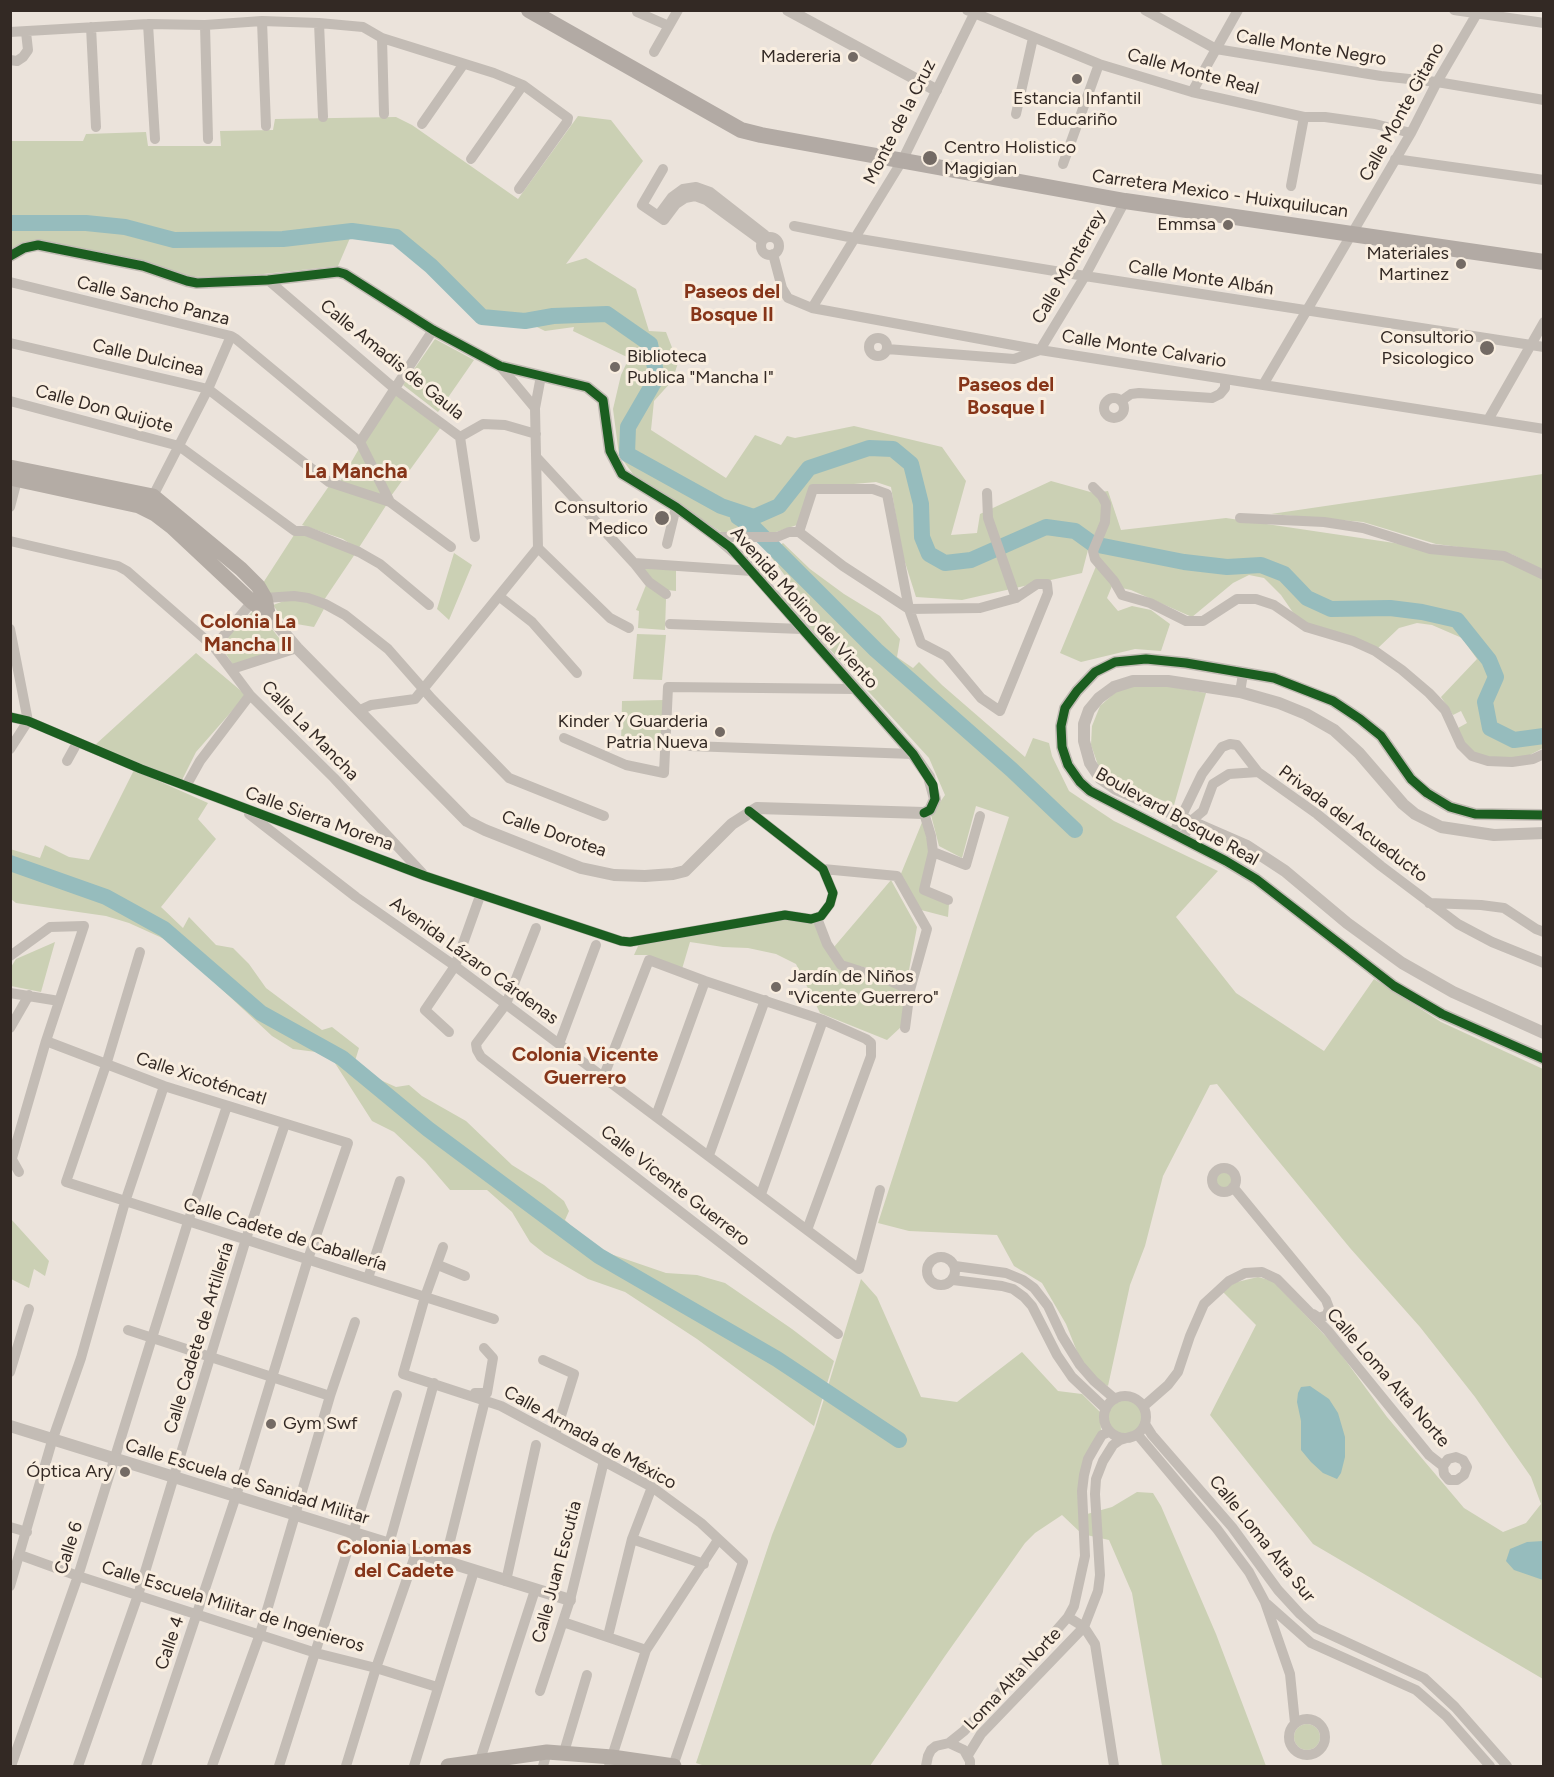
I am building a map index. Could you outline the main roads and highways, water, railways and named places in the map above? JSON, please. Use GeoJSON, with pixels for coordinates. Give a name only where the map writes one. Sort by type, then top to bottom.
{"type":"FeatureCollection","features":[{"type":"Feature","properties":{"kind":"main road","name":"Carretera Mexico - Huixquilucan"},"geometry":{"type":"LineString","coordinates":[[529,10],[741,130],[761,135],[1125,201],[1544,262]]}},
{"type":"Feature","properties":{"kind":"main road"},"geometry":{"type":"LineString","coordinates":[[13,475],[153,496],[241,569],[258,586],[258,600]]}},
{"type":"Feature","properties":{"kind":"main road"},"geometry":{"type":"LineString","coordinates":[[13,475],[139,506],[172,527],[258,600]]}},
{"type":"Feature","properties":{"kind":"main road","name":"Calle Dorotea"},"geometry":{"type":"LineString","coordinates":[[258,600],[268,614]]}},
{"type":"Feature","properties":{"kind":"main road"},"geometry":{"type":"LineString","coordinates":[[448,1767],[545,1759],[564,1752],[611,1762],[674,1766]]}},
{"type":"Feature","properties":{"kind":"water"},"geometry":{"type":"Polygon","coordinates":[[[1310,1386],[1329,1399],[1338,1413],[1345,1437],[1345,1457],[1337,1479],[1323,1473],[1301,1450],[1298,1393],[1301,1387],[1310,1386]]]}},
{"type":"Feature","properties":{"kind":"water"},"geometry":{"type":"Polygon","coordinates":[[[1543,1541],[1543,1580],[1514,1570],[1506,1561],[1510,1549],[1527,1542],[1543,1541]]]}},
{"type":"Feature","properties":{"kind":"waterway"},"geometry":{"type":"LineString","coordinates":[[10,223],[86,223],[125,227],[174,240],[283,239],[352,231],[396,237],[431,266],[482,317],[525,321],[553,316],[607,314],[650,344],[657,377],[628,427],[627,454],[721,506],[754,517],[779,506],[809,468],[869,448],[893,449],[911,464],[921,504],[922,537],[929,554],[945,563],[971,560],[1046,527],[1075,531],[1093,544],[1184,562],[1227,567],[1261,565],[1284,574],[1307,598],[1331,609],[1390,608],[1457,620],[1489,660],[1496,677],[1485,702],[1490,728],[1514,740],[1544,736]]}},
{"type":"Feature","properties":{"kind":"waterway"},"geometry":{"type":"LineString","coordinates":[[738,517],[752,526],[876,650],[1012,770],[1075,830]]}},
{"type":"Feature","properties":{"kind":"waterway"},"geometry":{"type":"LineString","coordinates":[[10,863],[106,897],[164,929],[261,1013],[342,1058],[428,1129],[599,1256],[777,1359],[899,1440]]}},
{"type":"Feature","properties":{"kind":"place","name":"Madereria"},"geometry":{"type":"Point","coordinates":[853,57]}},
{"type":"Feature","properties":{"kind":"place","name":"Estancia Infantil Educariño"},"geometry":{"type":"Point","coordinates":[1077,79]}},
{"type":"Feature","properties":{"kind":"place","name":"Centro Holistico Magigian"},"geometry":{"type":"Point","coordinates":[930,158]}},
{"type":"Feature","properties":{"kind":"place","name":"Emmsa"},"geometry":{"type":"Point","coordinates":[1228,225]}},
{"type":"Feature","properties":{"kind":"place","name":"Materiales Martinez"},"geometry":{"type":"Point","coordinates":[1461,264]}},
{"type":"Feature","properties":{"kind":"place","name":"Consultorio Psicologico"},"geometry":{"type":"Point","coordinates":[1487,348]}},
{"type":"Feature","properties":{"kind":"place","name":"Biblioteca Publica \"Mancha I\""},"geometry":{"type":"Point","coordinates":[615,367]}},
{"type":"Feature","properties":{"kind":"place","name":"Consultorio Medico"},"geometry":{"type":"Point","coordinates":[662,518]}},
{"type":"Feature","properties":{"kind":"place","name":"Kinder Y Guarderia Patria Nueva"},"geometry":{"type":"Point","coordinates":[720,732]}},
{"type":"Feature","properties":{"kind":"place","name":"Jardín de Niños \"Vicente Guerrero\""},"geometry":{"type":"Point","coordinates":[776,987]}},
{"type":"Feature","properties":{"kind":"place","name":"Gym Swf"},"geometry":{"type":"Point","coordinates":[271,1424]}},
{"type":"Feature","properties":{"kind":"place","name":"Óptica Ary"},"geometry":{"type":"Point","coordinates":[125,1472]}},
{"type":"Feature","properties":{"kind":"district","name":"Paseos del Bosque II"},"geometry":{"type":"Point","coordinates":[732,304]}},
{"type":"Feature","properties":{"kind":"district","name":"Paseos del Bosque I"},"geometry":{"type":"Point","coordinates":[1006,396]}},
{"type":"Feature","properties":{"kind":"district","name":"La Mancha"},"geometry":{"type":"Point","coordinates":[356,472]}},
{"type":"Feature","properties":{"kind":"district","name":"Colonia La Mancha II"},"geometry":{"type":"Point","coordinates":[248,634]}},
{"type":"Feature","properties":{"kind":"district","name":"Colonia Vicente Guerrero"},"geometry":{"type":"Point","coordinates":[585,1066]}},
{"type":"Feature","properties":{"kind":"district","name":"Colonia Lomas del Cadete"},"geometry":{"type":"Point","coordinates":[404,1560]}}]}
